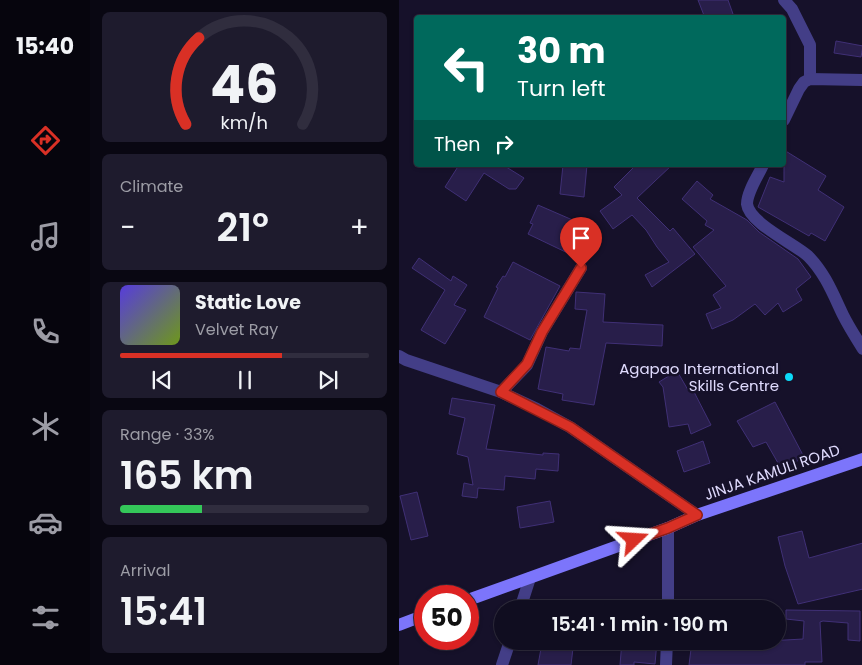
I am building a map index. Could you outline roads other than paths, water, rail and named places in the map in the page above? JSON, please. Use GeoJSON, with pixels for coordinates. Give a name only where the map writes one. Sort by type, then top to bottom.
{"type":"FeatureCollection","features":[{"type":"Feature","properties":{"kind":"main road","name":"JINJA KAMULI ROAD"},"geometry":{"type":"LineString","coordinates":[[479,596],[668,528],[697,515],[862,458]]}},
{"type":"Feature","properties":{"kind":"main road"},"geometry":{"type":"LineString","coordinates":[[399,624],[414,619]]}},
{"type":"Feature","properties":{"kind":"street"},"geometry":{"type":"LineString","coordinates":[[784,0],[792,9],[810,45],[810,79]]}},
{"type":"Feature","properties":{"kind":"street"},"geometry":{"type":"LineString","coordinates":[[786,116],[799,89],[804,82],[810,79],[862,80]]}},
{"type":"Feature","properties":{"kind":"street"},"geometry":{"type":"LineString","coordinates":[[762,167],[750,192],[747,205],[751,213],[759,222],[807,255],[825,277],[862,349]]}},
{"type":"Feature","properties":{"kind":"street"},"geometry":{"type":"LineString","coordinates":[[501,392],[527,364],[542,332],[581,268]]}},
{"type":"Feature","properties":{"kind":"street"},"geometry":{"type":"LineString","coordinates":[[399,356],[501,392],[570,427],[697,515]]}},
{"type":"Feature","properties":{"kind":"street"},"geometry":{"type":"LineString","coordinates":[[668,528],[668,600]]}},
{"type":"Feature","properties":{"kind":"street"},"geometry":{"type":"LineString","coordinates":[[523,600],[530,578]]}},
{"type":"Feature","properties":{"kind":"street"},"geometry":{"type":"LineString","coordinates":[[502,665],[507,650]]}},
{"type":"Feature","properties":{"kind":"street"},"geometry":{"type":"LineString","coordinates":[[666,665],[667,650]]}},
{"type":"Feature","properties":{"kind":"place","name":"Agapao International Skills Centre"},"geometry":{"type":"Point","coordinates":[789,377]}}]}
